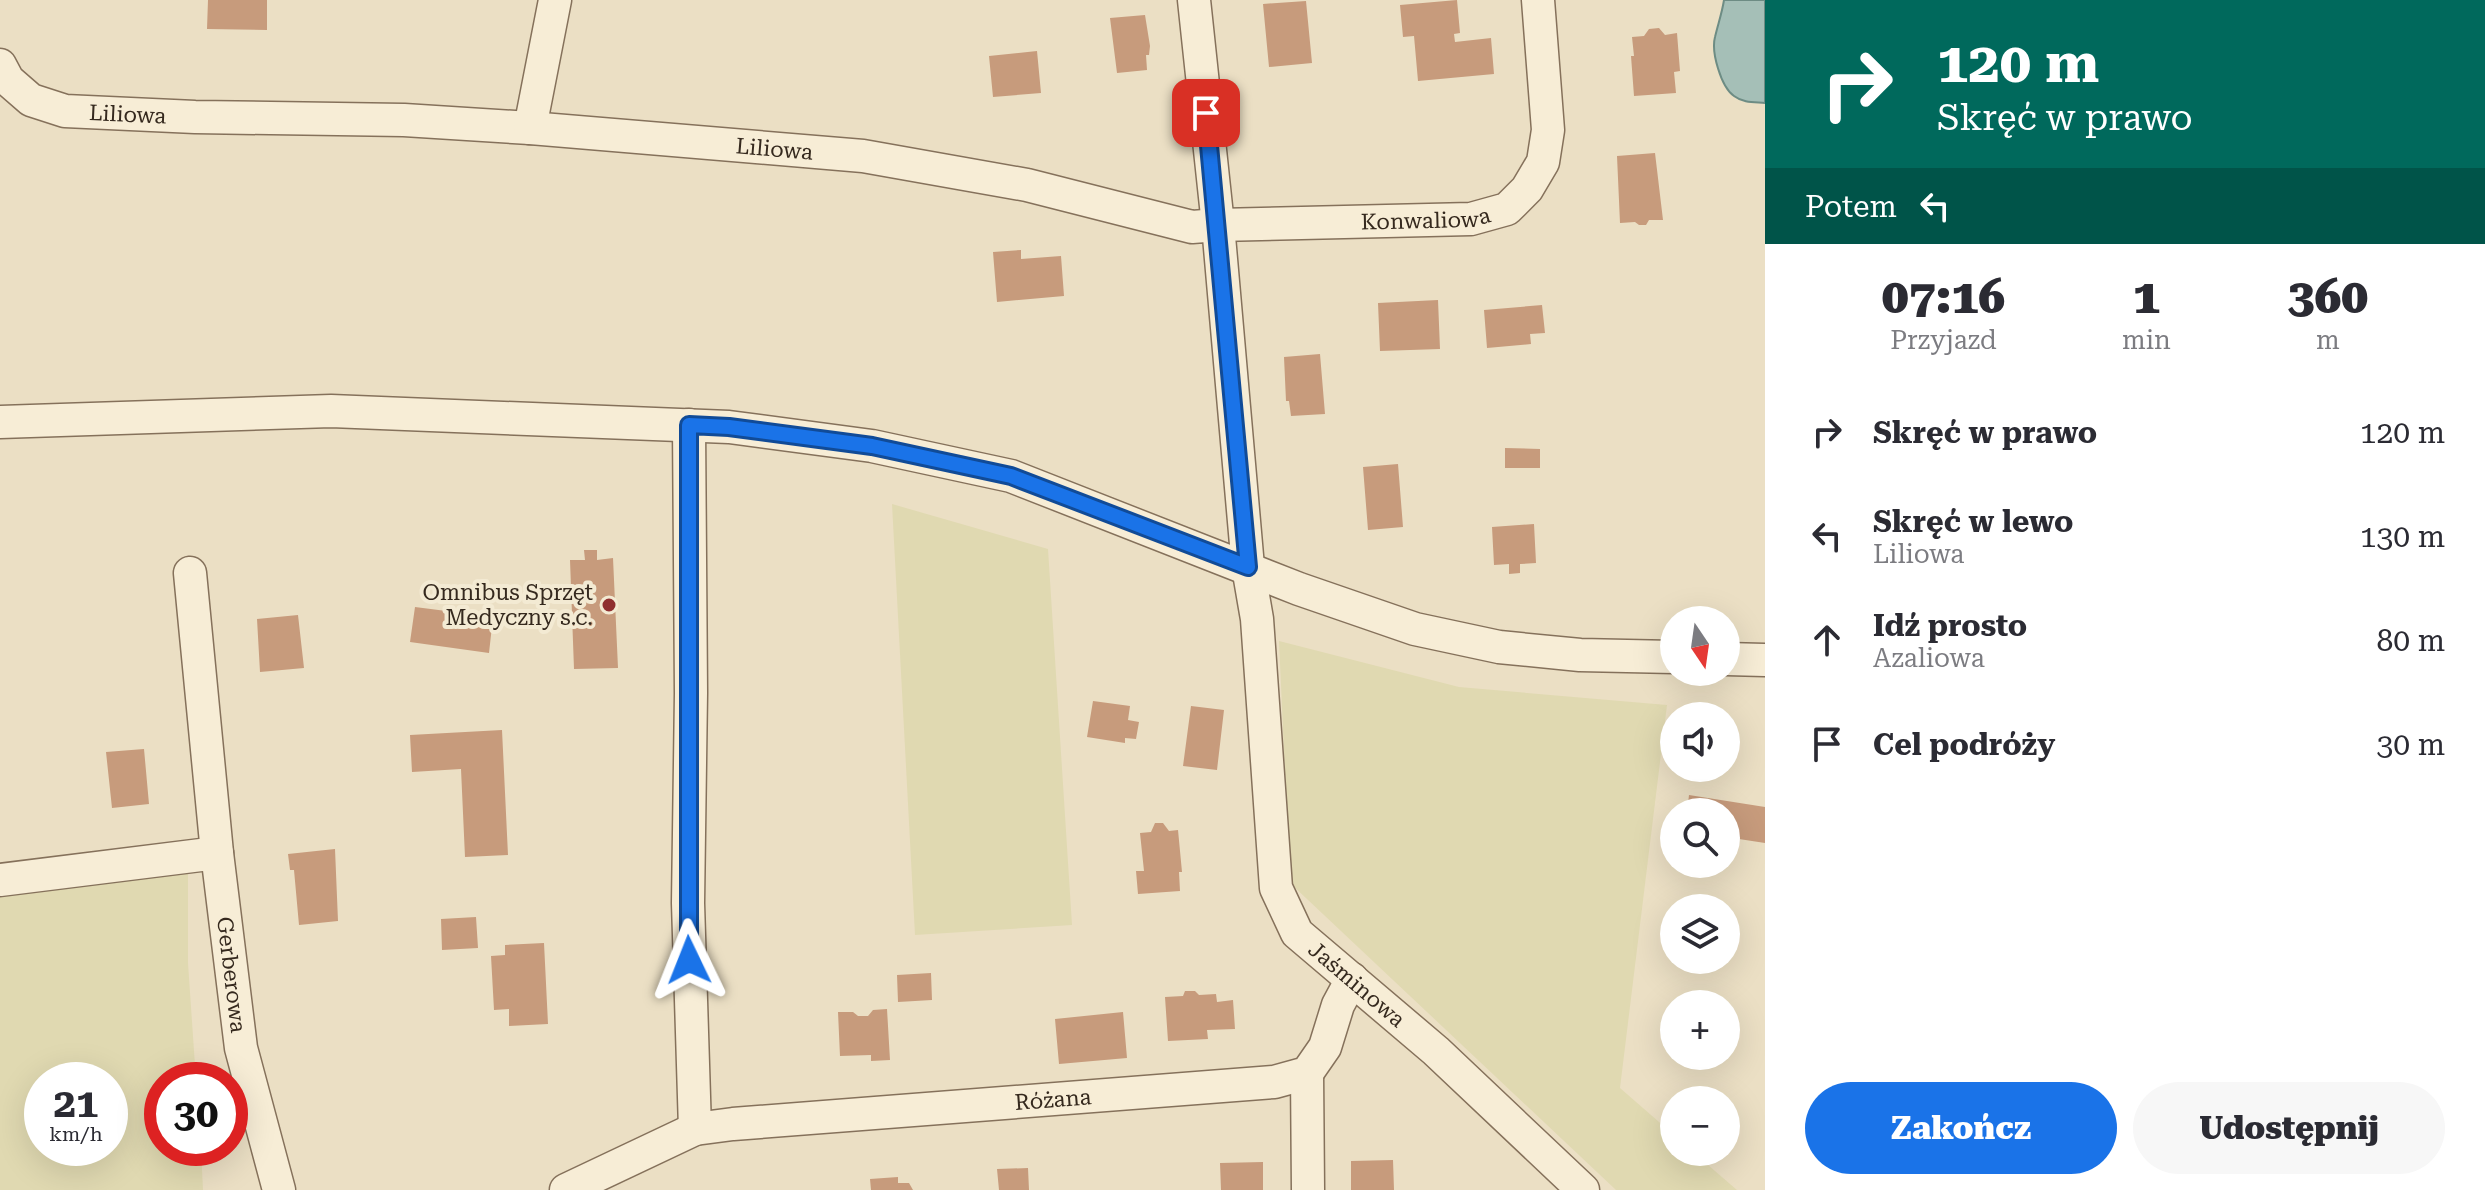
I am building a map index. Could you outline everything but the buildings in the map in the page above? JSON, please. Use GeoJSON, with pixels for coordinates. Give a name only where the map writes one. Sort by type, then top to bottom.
{"type":"FeatureCollection","features":[{"type":"Feature","properties":{"kind":"street"},"geometry":{"type":"LineString","coordinates":[[530,128],[555,0]]}},
{"type":"Feature","properties":{"kind":"street"},"geometry":{"type":"LineString","coordinates":[[1194,0],[1218,225],[1248,567]]}},
{"type":"Feature","properties":{"kind":"street","name":"Konwaliowa"},"geometry":{"type":"LineString","coordinates":[[1218,225],[1471,219],[1507,209],[1527,189],[1543,162],[1548,130],[1538,0]]}},
{"type":"Feature","properties":{"kind":"street","name":"Liliowa"},"geometry":{"type":"LineString","coordinates":[[0,65],[8,80],[31,100],[65,111],[195,117],[404,120],[863,156],[1027,185],[1192,227],[1218,225]]}},
{"type":"Feature","properties":{"kind":"street"},"geometry":{"type":"LineString","coordinates":[[0,422],[331,411],[729,427],[872,446],[1011,476],[1299,589],[1415,629],[1499,647],[1580,655],[1660,657]]}},
{"type":"Feature","properties":{"kind":"street"},"geometry":{"type":"LineString","coordinates":[[689,425],[691,693],[688,903],[695,1129]]}},
{"type":"Feature","properties":{"kind":"street","name":"Jaśminowa"},"geometry":{"type":"LineString","coordinates":[[1248,567],[1257,619],[1276,888],[1297,933],[1436,1051],[1583,1190]]}},
{"type":"Feature","properties":{"kind":"street","name":"Gerberowa"},"geometry":{"type":"LineString","coordinates":[[190,573],[217,853],[241,1048],[279,1190]]}},
{"type":"Feature","properties":{"kind":"street"},"geometry":{"type":"LineString","coordinates":[[1740,659],[1765,660]]}},
{"type":"Feature","properties":{"kind":"street"},"geometry":{"type":"LineString","coordinates":[[0,880],[217,853]]}},
{"type":"Feature","properties":{"kind":"street"},"geometry":{"type":"LineString","coordinates":[[1308,1190],[1307,1073],[1325,1047],[1338,1005],[1352,979]]}},
{"type":"Feature","properties":{"kind":"street","name":"Różana"},"geometry":{"type":"LineString","coordinates":[[566,1190],[695,1129],[1274,1082],[1307,1073]]}},
{"type":"Feature","properties":{"kind":"shaded area"},"geometry":{"type":"Polygon","coordinates":[[[892,504],[1048,549],[1072,925],[915,935],[892,504]]]}},
{"type":"Feature","properties":{"kind":"shaded area"},"geometry":{"type":"Polygon","coordinates":[[[1279,641],[1459,687],[1660,704],[1660,762],[1620,1088],[1660,1123],[1660,1166],[1709,1166],[1737,1190],[1616,1190],[1290,883],[1279,641]]]}},
{"type":"Feature","properties":{"kind":"shaded area"},"geometry":{"type":"Polygon","coordinates":[[[188,871],[188,963],[195,1062],[144,1062],[144,1166],[202,1166],[203,1190],[0,1190],[0,887],[188,871]]]}},
{"type":"Feature","properties":{"kind":"water"},"geometry":{"type":"Polygon","coordinates":[[[1724,0],[1765,0],[1765,103],[1738,98],[1729,91],[1721,77],[1714,43],[1724,0]]]}},
{"type":"Feature","properties":{"kind":"place","name":"Omnibus Sprzęt Medyczny s.c."},"geometry":{"type":"Point","coordinates":[609,605]}},
{"type":"Feature","properties":{"kind":"route"},"geometry":{"type":"LineString","coordinates":[[689,960],[689,425],[729,427],[872,446],[1011,476],[1248,567],[1206,113]]}}]}
